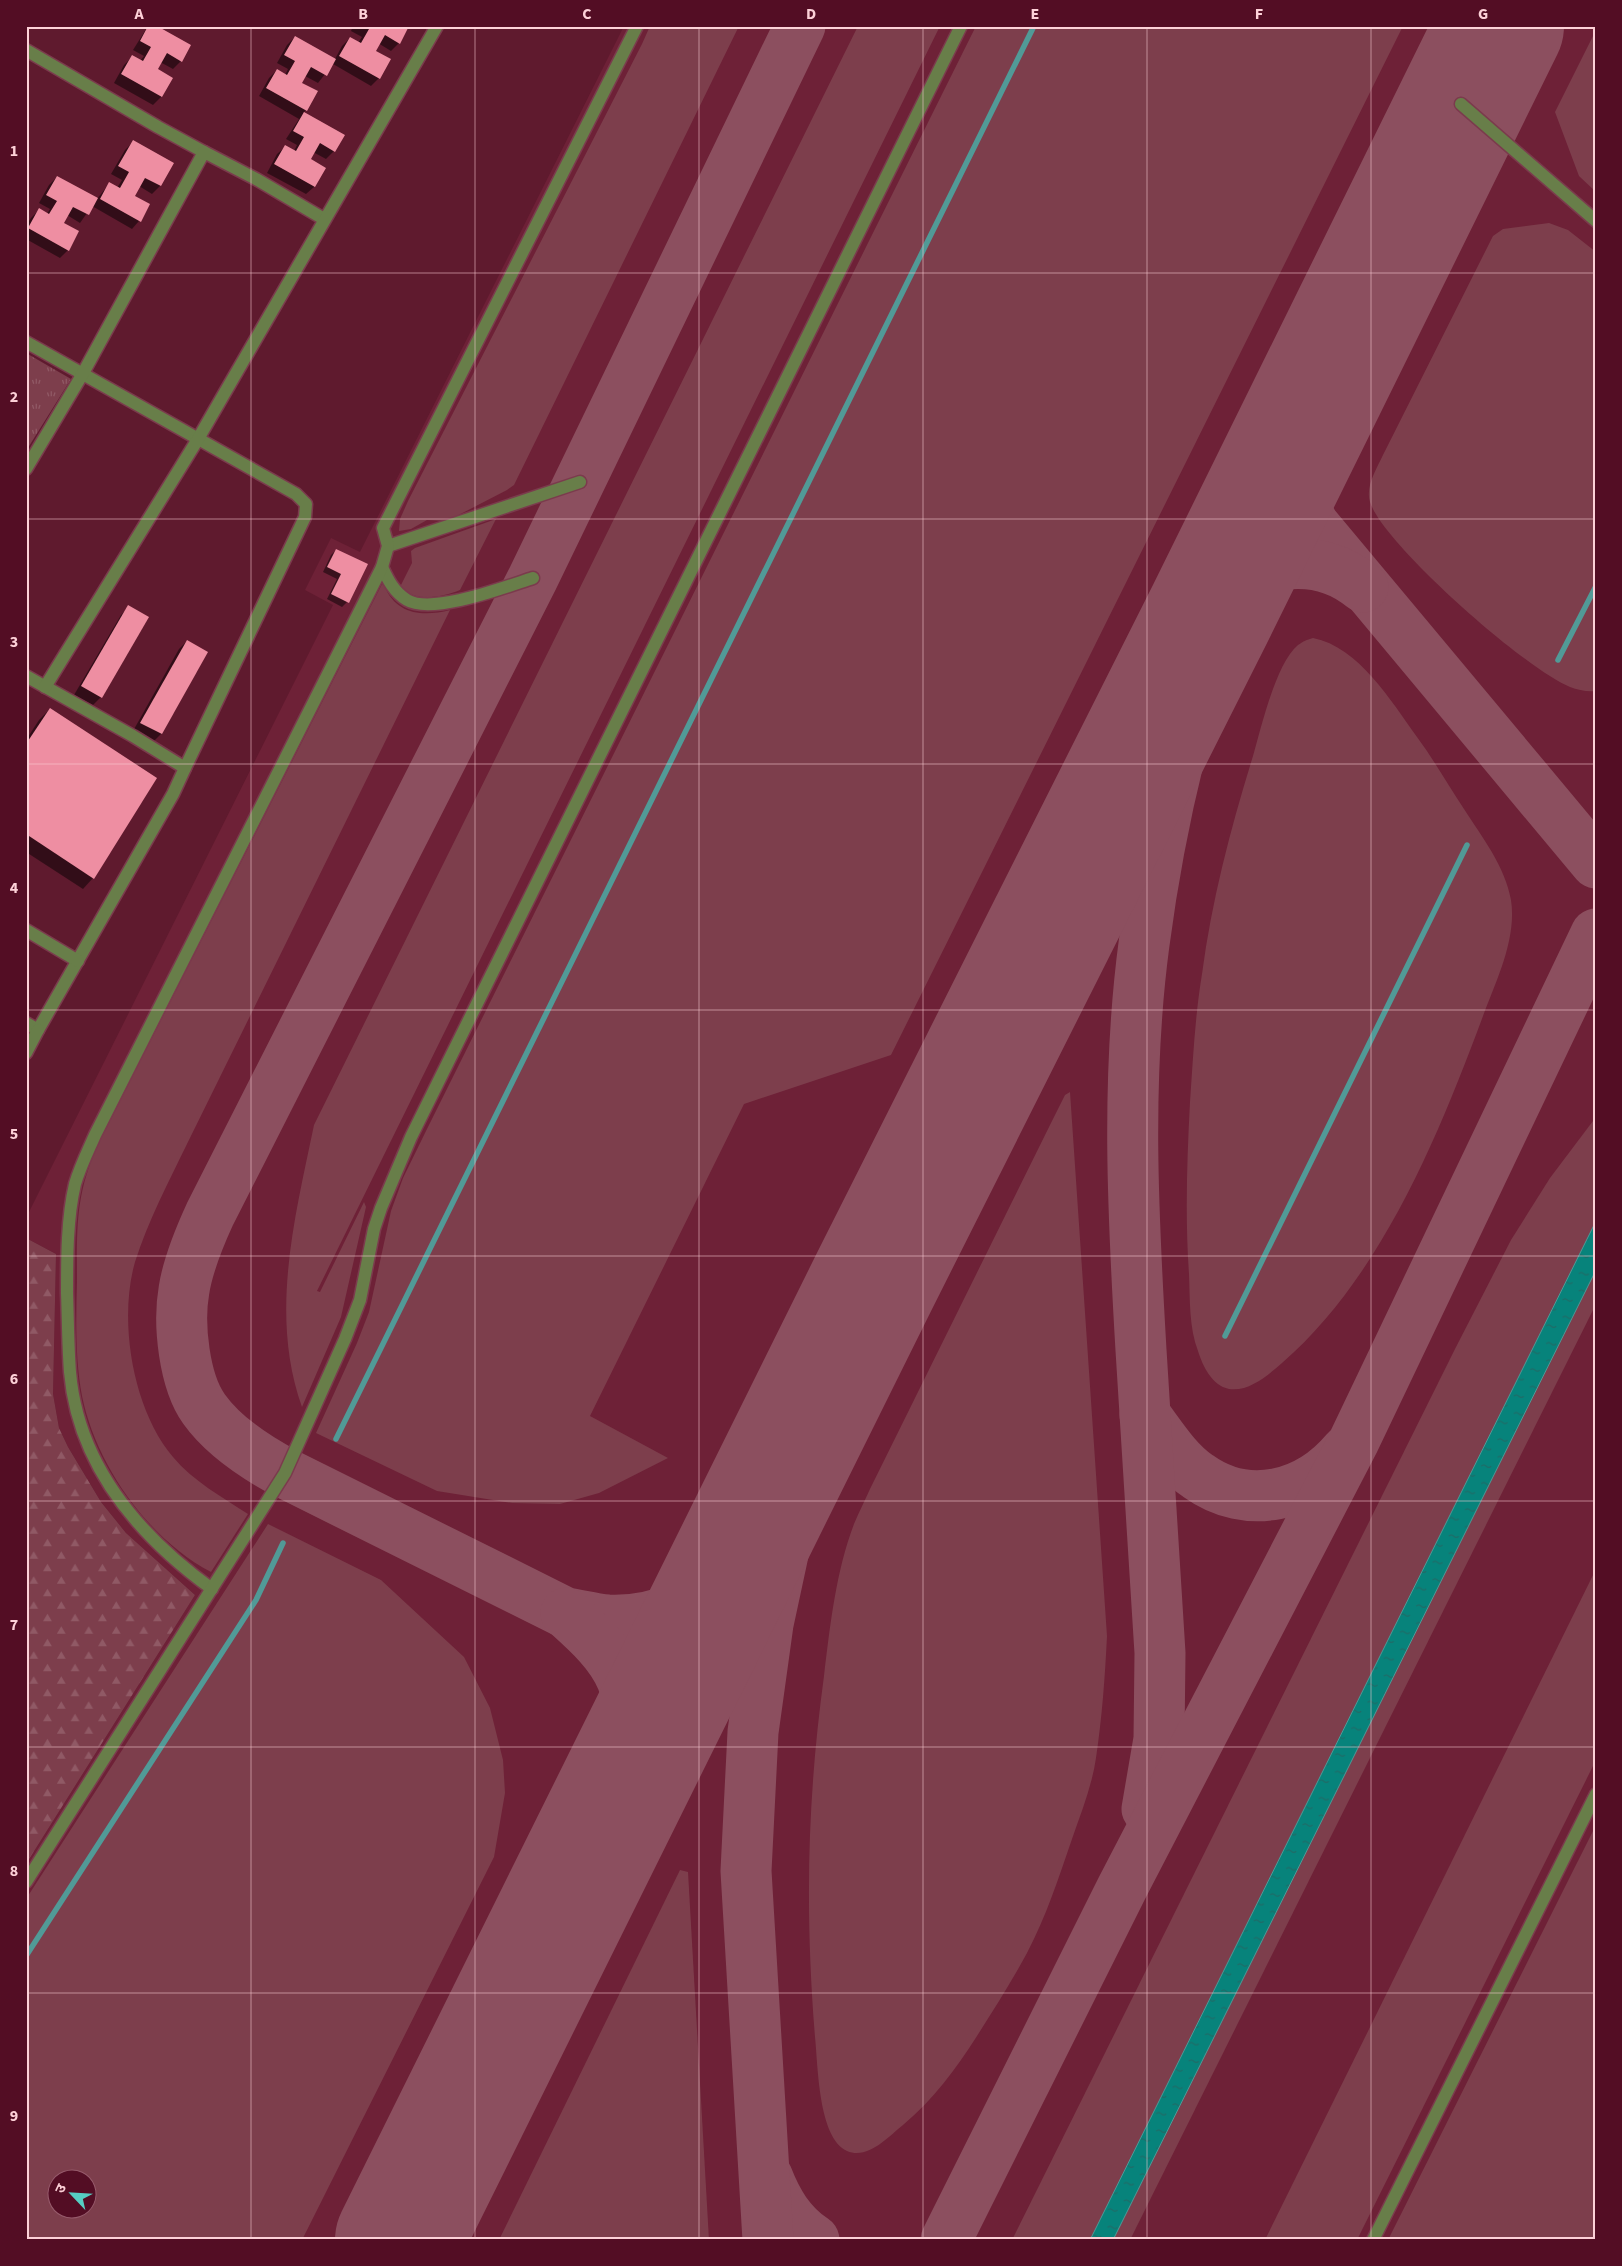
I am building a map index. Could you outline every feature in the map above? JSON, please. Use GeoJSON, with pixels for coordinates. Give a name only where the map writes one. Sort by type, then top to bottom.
{"type":"FeatureCollection","features":[{"type":"Feature","properties":{"kind":"street"},"geometry":{"type":"LineString","coordinates":[[46,687],[198,439],[436,26]]}},
{"type":"Feature","properties":{"kind":"street"},"geometry":{"type":"LineString","coordinates":[[212,1589],[172,1559],[135,1520],[112,1492],[96,1465],[85,1439],[70,1374],[68,1245],[75,1185],[81,1166],[96,1135],[382,567],[388,546],[383,528],[637,26]]}},
{"type":"Feature","properties":{"kind":"street"},"geometry":{"type":"LineString","coordinates":[[26,1882],[284,1473],[328,1379],[360,1300],[374,1229],[411,1136],[961,26]]}},
{"type":"Feature","properties":{"kind":"street"},"geometry":{"type":"LineString","coordinates":[[26,50],[158,127],[256,179],[324,219]]}},
{"type":"Feature","properties":{"kind":"street"},"geometry":{"type":"LineString","coordinates":[[1461,104],[1596,221]]}},
{"type":"Feature","properties":{"kind":"street"},"geometry":{"type":"LineString","coordinates":[[26,469],[82,375],[204,152]]}},
{"type":"Feature","properties":{"kind":"street"},"geometry":{"type":"LineString","coordinates":[[26,342],[296,494],[306,504],[307,510],[173,794],[26,1053]]}},
{"type":"Feature","properties":{"kind":"street"},"geometry":{"type":"LineString","coordinates":[[388,546],[580,482]]}},
{"type":"Feature","properties":{"kind":"street"},"geometry":{"type":"LineString","coordinates":[[382,567],[394,590],[408,601],[418,605],[431,606],[533,578]]}},
{"type":"Feature","properties":{"kind":"street"},"geometry":{"type":"LineString","coordinates":[[26,676],[133,736],[185,768]]}},
{"type":"Feature","properties":{"kind":"street"},"geometry":{"type":"LineString","coordinates":[[26,930],[78,961]]}},
{"type":"Feature","properties":{"kind":"street"},"geometry":{"type":"LineString","coordinates":[[26,1023],[38,1030]]}},
{"type":"Feature","properties":{"kind":"street"},"geometry":{"type":"LineString","coordinates":[[1373,2240],[1596,1794]]}},
{"type":"Feature","properties":{"kind":"shaded area"},"geometry":{"type":"Polygon","coordinates":[[[624,26],[1596,26],[1596,2240],[26,2240],[26,1864],[195,1595],[126,1533],[101,1502],[68,1447],[59,1428],[53,1394],[56,1254],[26,1238],[26,1218],[333,605],[305,590],[331,538],[360,552],[624,26]]]}},
{"type":"Feature","properties":{"kind":"green space"},"geometry":{"type":"Polygon","coordinates":[[[650,26],[739,26],[514,485],[447,521],[427,520],[411,529],[399,531],[400,519],[408,501],[650,26]]]}},
{"type":"Feature","properties":{"kind":"green space"},"geometry":{"type":"Polygon","coordinates":[[[858,26],[940,26],[317,1291],[320,1292],[364,1202],[366,1207],[341,1317],[302,1407],[292,1372],[287,1337],[286,1302],[293,1230],[314,1125],[858,26]]]}},
{"type":"Feature","properties":{"kind":"green space"},"geometry":{"type":"Polygon","coordinates":[[[976,26],[1403,26],[891,1055],[744,1104],[590,1416],[668,1458],[599,1493],[560,1504],[512,1503],[437,1491],[316,1433],[369,1312],[391,1211],[403,1178],[976,26]]]}},
{"type":"Feature","properties":{"kind":"green space"},"geometry":{"type":"Polygon","coordinates":[[[1596,30],[1596,192],[1579,176],[1555,112],[1596,30]]]}},
{"type":"Feature","properties":{"kind":"green space"},"geometry":{"type":"Polygon","coordinates":[[[1549,223],[1568,230],[1596,252],[1596,691],[1573,688],[1550,676],[1492,633],[1428,575],[1401,546],[1381,521],[1370,502],[1369,496],[1372,478],[1493,236],[1503,229],[1549,223]]]}},
{"type":"Feature","properties":{"kind":"green space"},"geometry":{"type":"Polygon","coordinates":[[[26,353],[71,379],[26,451],[26,353]]]}},
{"type":"Feature","properties":{"kind":"green space"},"geometry":{"type":"Polygon","coordinates":[[[496,519],[460,590],[445,595],[421,597],[406,592],[400,587],[412,563],[411,551],[415,548],[496,519]]]}},
{"type":"Feature","properties":{"kind":"green space"},"geometry":{"type":"Polygon","coordinates":[[[382,584],[396,603],[403,608],[420,613],[450,610],[152,1217],[135,1262],[130,1285],[128,1311],[133,1364],[139,1390],[159,1438],[173,1457],[190,1474],[248,1514],[211,1572],[188,1558],[166,1540],[128,1498],[99,1448],[89,1422],[82,1396],[76,1339],[78,1228],[81,1196],[90,1163],[98,1144],[382,584]]]}},
{"type":"Feature","properties":{"kind":"green space"},"geometry":{"type":"Polygon","coordinates":[[[1313,638],[1330,643],[1345,652],[1372,677],[1385,692],[1429,755],[1485,841],[1504,875],[1511,900],[1511,930],[1499,974],[1447,1109],[1403,1203],[1377,1247],[1349,1290],[1317,1328],[1282,1363],[1251,1385],[1244,1388],[1229,1389],[1218,1384],[1206,1369],[1195,1342],[1190,1313],[1187,1167],[1194,1038],[1211,918],[1237,809],[1265,713],[1276,681],[1290,654],[1298,645],[1313,638]]]}},
{"type":"Feature","properties":{"kind":"green space"},"geometry":{"type":"Polygon","coordinates":[[[1070,1092],[1107,1636],[1102,1713],[1094,1768],[1089,1789],[1057,1882],[1034,1939],[977,2036],[943,2084],[914,2115],[877,2146],[870,2150],[855,2153],[847,2151],[837,2143],[830,2132],[821,2099],[810,1945],[809,1856],[814,1767],[834,1599],[848,1542],[870,1489],[1065,1095],[1070,1092]]]}},
{"type":"Feature","properties":{"kind":"green space"},"geometry":{"type":"Polygon","coordinates":[[[1596,1117],[1596,1221],[1090,2240],[1012,2240],[1511,1240],[1550,1178],[1596,1117]]]}},
{"type":"Feature","properties":{"kind":"green space"},"geometry":{"type":"Polygon","coordinates":[[[26,1238],[56,1254],[53,1394],[59,1428],[68,1447],[101,1502],[126,1533],[195,1595],[26,1864],[26,1238]]]}},
{"type":"Feature","properties":{"kind":"green space"},"geometry":{"type":"Polygon","coordinates":[[[1596,1270],[1596,1304],[1130,2240],[1113,2240],[1596,1270]]]}},
{"type":"Feature","properties":{"kind":"green space"},"geometry":{"type":"Polygon","coordinates":[[[268,1524],[381,1580],[464,1657],[490,1708],[503,1760],[505,1793],[494,1857],[302,2240],[26,2240],[26,1899],[268,1524]]]}},
{"type":"Feature","properties":{"kind":"green space"},"geometry":{"type":"Polygon","coordinates":[[[1596,1569],[1596,1760],[1357,2240],[1265,2240],[1596,1569]]]}},
{"type":"Feature","properties":{"kind":"green space"},"geometry":{"type":"Polygon","coordinates":[[[1596,1825],[1596,2240],[1388,2240],[1596,1825]]]}},
{"type":"Feature","properties":{"kind":"green space"},"geometry":{"type":"Polygon","coordinates":[[[680,1870],[688,1872],[709,2240],[499,2240],[680,1870]]]}},
{"type":"Feature","properties":{"kind":"water"},"geometry":{"type":"Polygon","coordinates":[[[1596,1221],[1596,1270],[1113,2240],[1090,2240],[1596,1221]]]}},
{"type":"Feature","properties":{"kind":"building"},"geometry":{"type":"Polygon","coordinates":[[[148,26],[157,26],[191,45],[182,62],[167,53],[158,69],[173,78],[162,97],[121,74],[132,55],[143,61],[151,47],[140,41],[148,26]]]}},
{"type":"Feature","properties":{"kind":"building"},"geometry":{"type":"Polygon","coordinates":[[[364,26],[409,26],[400,44],[385,35],[376,51],[391,59],[380,79],[339,56],[350,37],[361,43],[369,29],[364,26]]]}},
{"type":"Feature","properties":{"kind":"building"},"geometry":{"type":"Polygon","coordinates":[[[295,36],[336,59],[327,76],[311,67],[302,83],[318,91],[307,111],[266,88],[277,69],[287,75],[295,61],[284,55],[295,36]]]}},
{"type":"Feature","properties":{"kind":"building"},"geometry":{"type":"Polygon","coordinates":[[[304,112],[345,135],[335,152],[320,143],[311,159],[326,168],[315,187],[274,164],[285,145],[296,151],[304,137],[293,131],[304,112]]]}},
{"type":"Feature","properties":{"kind":"building"},"geometry":{"type":"Polygon","coordinates":[[[133,140],[174,163],[161,186],[145,178],[135,196],[150,204],[141,222],[100,199],[109,182],[120,188],[129,172],[118,166],[133,140]]]}},
{"type":"Feature","properties":{"kind":"building"},"geometry":{"type":"Polygon","coordinates":[[[57,176],[98,198],[89,215],[73,207],[64,223],[79,231],[69,251],[28,228],[39,208],[49,214],[57,201],[46,195],[57,176]]]}},
{"type":"Feature","properties":{"kind":"building"},"geometry":{"type":"Polygon","coordinates":[[[336,549],[368,564],[349,603],[331,594],[341,574],[327,567],[336,549]]]}},
{"type":"Feature","properties":{"kind":"building"},"geometry":{"type":"Polygon","coordinates":[[[128,605],[149,617],[102,698],[81,686],[128,605]]]}},
{"type":"Feature","properties":{"kind":"building"},"geometry":{"type":"Polygon","coordinates":[[[187,640],[208,652],[162,734],[140,723],[187,640]]]}},
{"type":"Feature","properties":{"kind":"building"},"geometry":{"type":"Polygon","coordinates":[[[50,708],[157,778],[94,879],[26,834],[26,744],[50,708]]]}},
{"type":"Feature","properties":{"kind":"waterway"},"geometry":{"type":"LineString","coordinates":[[336,1439],[1034,26]]}},
{"type":"Feature","properties":{"kind":"waterway"},"geometry":{"type":"LineString","coordinates":[[1558,660],[1596,586]]}},
{"type":"Feature","properties":{"kind":"waterway"},"geometry":{"type":"LineString","coordinates":[[1225,1336],[1467,845]]}},
{"type":"Feature","properties":{"kind":"waterway"},"geometry":{"type":"LineString","coordinates":[[26,1956],[256,1600],[283,1543]]}},
{"type":"Feature","properties":{"kind":"taxiway"},"geometry":{"type":"LineString","coordinates":[[765,1505],[732,1561],[706,1588],[678,1607],[662,1613],[627,1620],[608,1620],[566,1613],[285,1473],[241,1446],[212,1419],[197,1397],[187,1368],[184,1352],[182,1304],[191,1261],[210,1214],[533,578],[800,26]]}},
{"type":"Feature","properties":{"kind":"taxiway"},"geometry":{"type":"LineString","coordinates":[[1302,426],[1298,452],[1298,477],[1303,501],[1314,525],[1596,863]]}},
{"type":"Feature","properties":{"kind":"taxiway"},"geometry":{"type":"LineString","coordinates":[[1147,1809],[1159,1739],[1160,1653],[1141,1350],[1134,1198],[1133,1096],[1138,995],[1155,869],[1170,795],[1188,722],[1226,603],[1282,468]]}},
{"type":"Feature","properties":{"kind":"taxiway"},"geometry":{"type":"LineString","coordinates":[[1221,599],[1235,585],[1252,574],[1270,567],[1289,564],[1309,564],[1328,568],[1346,576],[1363,587]]}},
{"type":"Feature","properties":{"kind":"taxiway"},"geometry":{"type":"LineString","coordinates":[[946,2240],[1122,1888],[1354,1441],[1596,934]]}},
{"type":"Feature","properties":{"kind":"taxiway"},"geometry":{"type":"LineString","coordinates":[[768,2240],[746,1871],[753,1732],[768,1624],[791,1517],[825,1409],[874,1282]]}},
{"type":"Feature","properties":{"kind":"taxiway"},"geometry":{"type":"LineString","coordinates":[[1145,1415],[1169,1448],[1190,1470],[1217,1487],[1237,1494],[1257,1496],[1276,1494],[1296,1488],[1314,1479],[1346,1451]]}},
{"type":"Feature","properties":{"kind":"taxiway"},"geometry":{"type":"LineString","coordinates":[[566,1613],[598,1644],[612,1661],[622,1680],[628,1699],[630,1718],[626,1757],[622,1776],[603,1831]]}},
{"type":"Feature","properties":{"kind":"taxiway"},"geometry":{"type":"LineString","coordinates":[[767,2176],[785,2212],[798,2227],[814,2240]]}},
{"type":"Feature","properties":{"kind":"runway"},"geometry":{"type":"LineString","coordinates":[[399,2240],[874,1282],[1210,614],[1500,26]]}}]}
